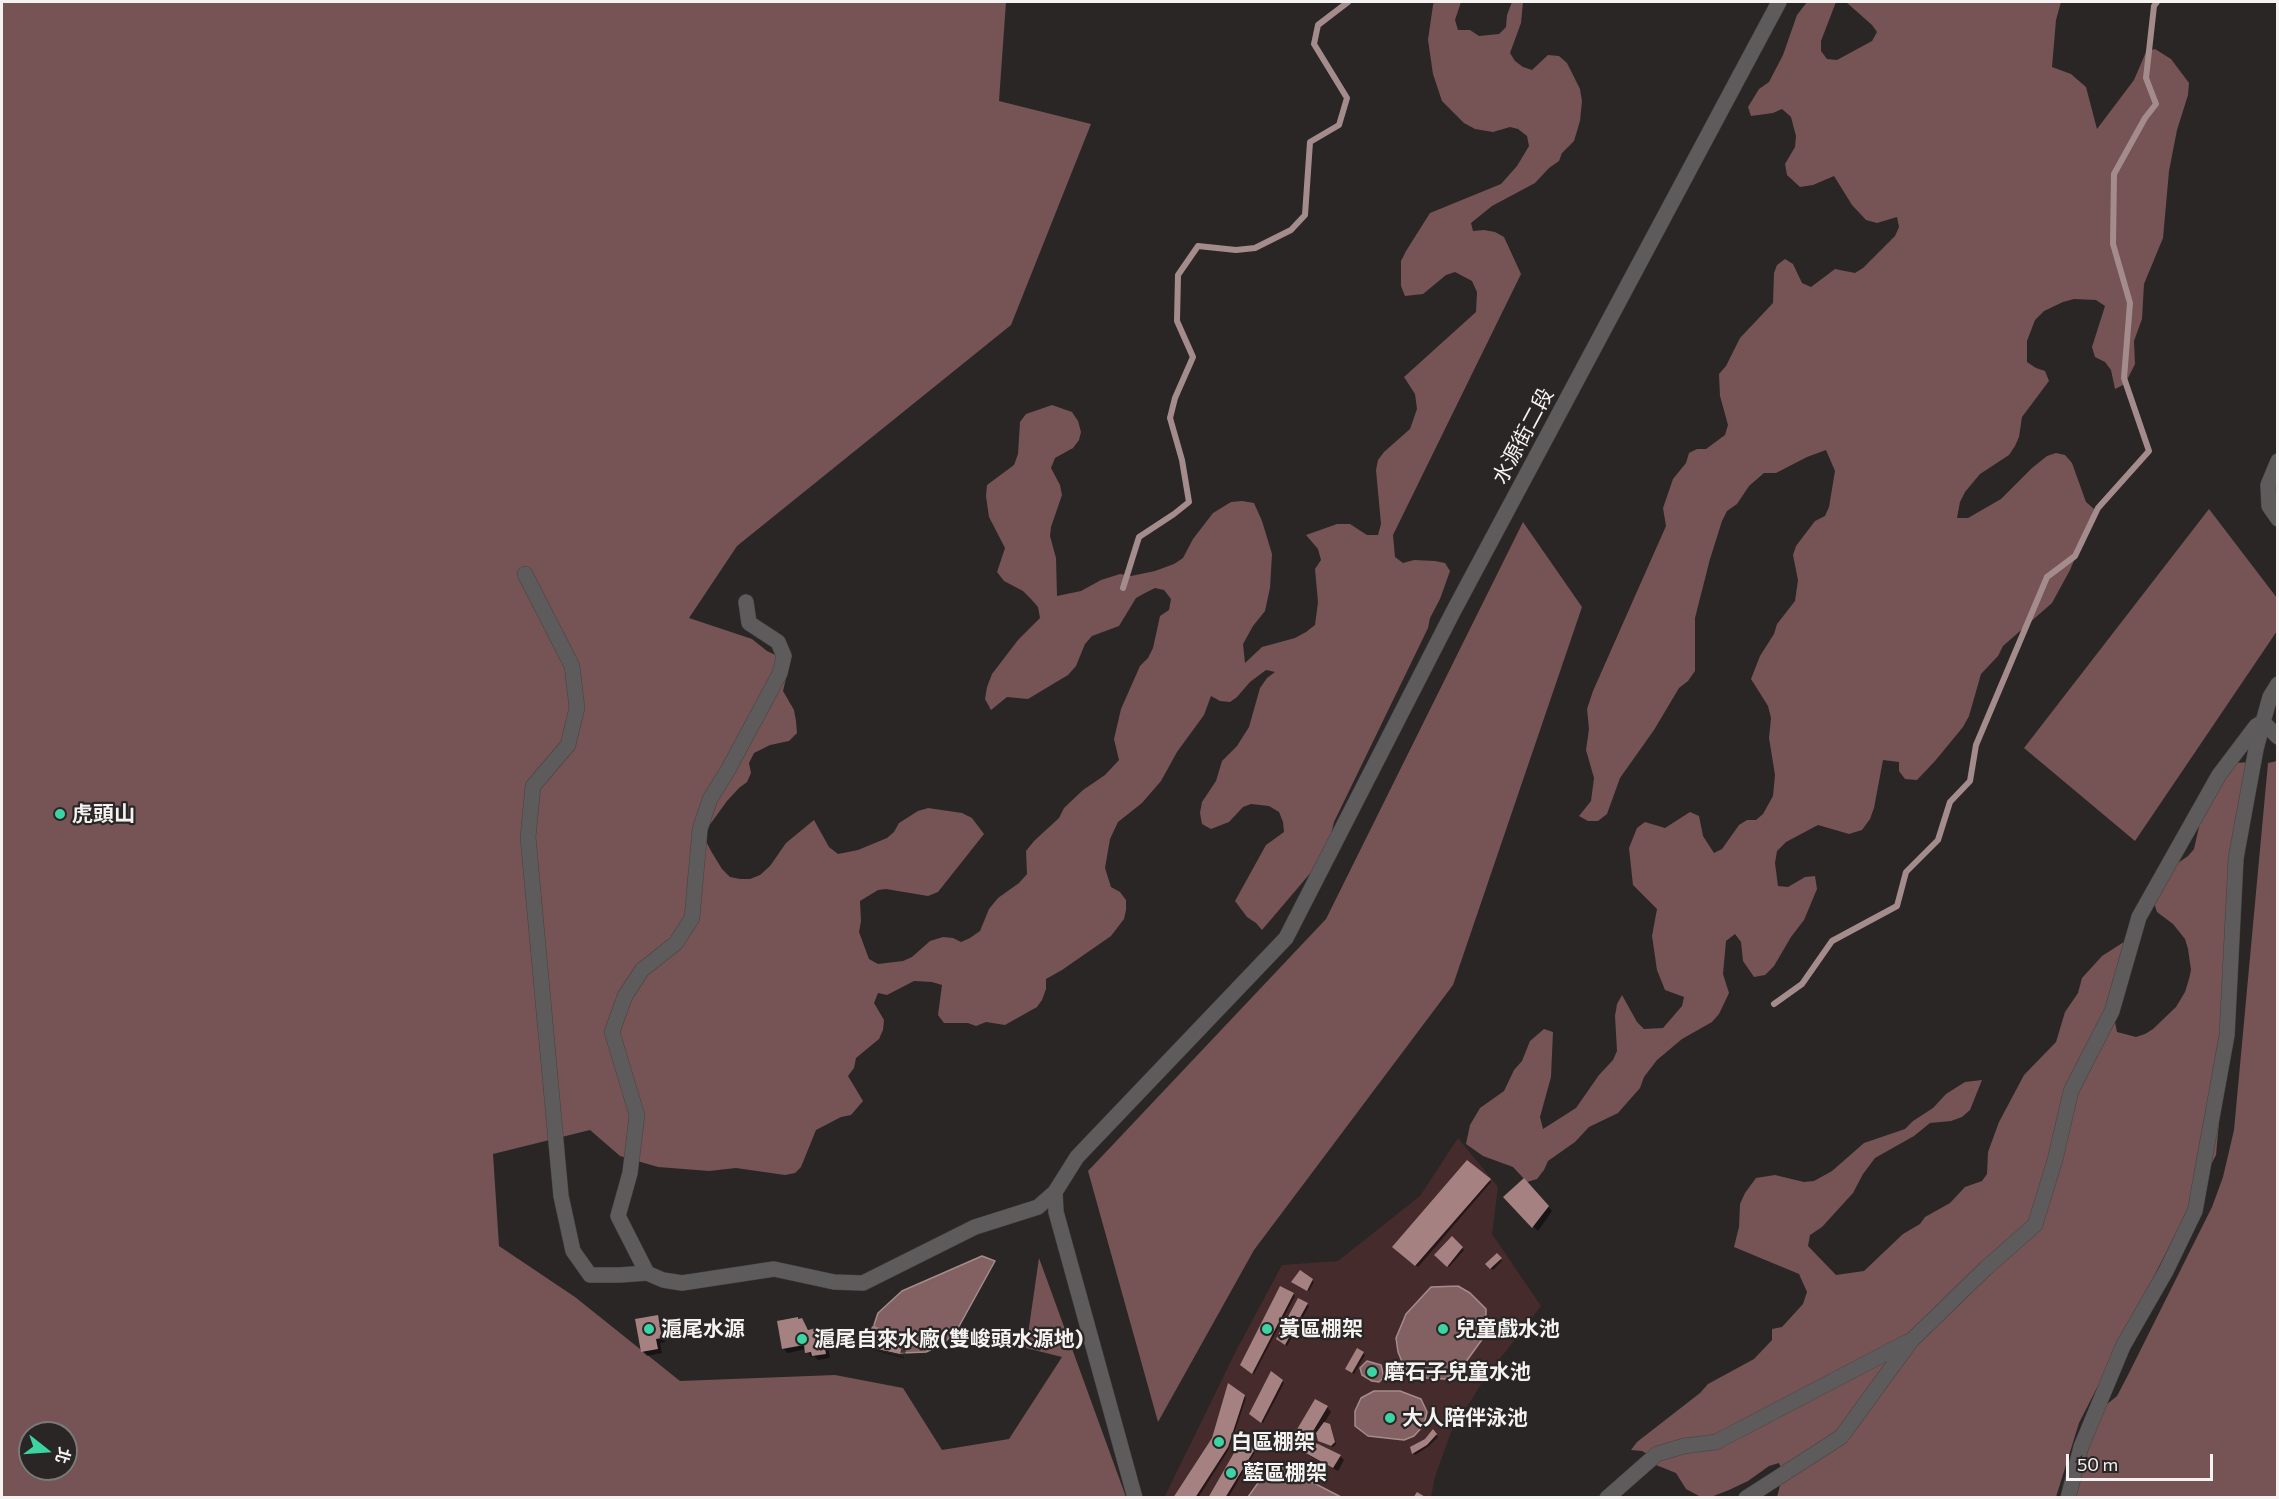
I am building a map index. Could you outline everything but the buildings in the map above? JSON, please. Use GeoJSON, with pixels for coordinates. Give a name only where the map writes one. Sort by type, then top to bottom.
{"type":"FeatureCollection","features":[{"type":"Feature","properties":{"kind":"street","name":"水源街二段"},"geometry":{"type":"LineString","coordinates":[[1055,1192],[1077,1157],[1286,938],[1452,612],[1779,2]]}},
{"type":"Feature","properties":{"kind":"street"},"geometry":{"type":"LineString","coordinates":[[2277,461],[2268,485],[2269,506],[2277,519]]}},
{"type":"Feature","properties":{"kind":"street"},"geometry":{"type":"LineString","coordinates":[[525,574],[572,666],[578,708],[568,745],[533,786],[528,837],[561,1196],[573,1251],[590,1275],[646,1273],[663,1280],[682,1283],[774,1269],[834,1282],[863,1283],[975,1227],[1038,1208],[1055,1192]]}},
{"type":"Feature","properties":{"kind":"street"},"geometry":{"type":"LineString","coordinates":[[646,1273],[618,1216],[630,1173],[637,1115],[612,1032],[625,996],[642,970],[676,943],[692,918],[700,829],[710,799],[780,673],[784,657],[778,642],[749,623],[746,602]]}},
{"type":"Feature","properties":{"kind":"street"},"geometry":{"type":"LineString","coordinates":[[2068,1497],[2081,1448],[2123,1346],[2166,1271],[2195,1210],[2227,1035],[2236,858],[2256,749],[2270,697],[2277,684]]}},
{"type":"Feature","properties":{"kind":"street"},"geometry":{"type":"LineString","coordinates":[[2263,722],[2277,737]]}},
{"type":"Feature","properties":{"kind":"street"},"geometry":{"type":"LineString","coordinates":[[1746,1497],[1841,1437],[1911,1341],[1986,1268],[2035,1225],[2055,1160],[2072,1091],[2112,1011],[2139,917],[2219,775],[2256,726],[2263,722]]}},
{"type":"Feature","properties":{"kind":"street"},"geometry":{"type":"LineString","coordinates":[[1055,1192],[1056,1212],[1135,1497]]}},
{"type":"Feature","properties":{"kind":"street"},"geometry":{"type":"LineString","coordinates":[[1607,1497],[1657,1454],[1684,1446],[1716,1442],[1911,1341]]}},
{"type":"Feature","properties":{"kind":"shaded area"},"geometry":{"type":"Polygon","coordinates":[[[2,2],[1006,2],[999,101],[1091,124],[1011,325],[737,546],[689,618],[752,639],[767,651],[786,660],[788,670],[783,691],[794,710],[797,733],[789,741],[770,745],[754,753],[749,763],[751,773],[747,782],[727,801],[706,830],[707,843],[711,851],[730,877],[750,879],[760,875],[770,866],[786,843],[814,820],[829,847],[838,854],[858,850],[887,838],[899,823],[918,811],[928,808],[962,813],[972,818],[984,834],[938,892],[928,896],[886,889],[878,890],[860,901],[859,932],[869,959],[878,964],[903,961],[912,957],[930,941],[943,937],[961,942],[970,938],[980,931],[989,909],[998,898],[1019,883],[1027,874],[1026,851],[1034,841],[1059,818],[1064,808],[1083,790],[1105,775],[1119,760],[1114,739],[1121,709],[1140,666],[1148,658],[1153,648],[1160,616],[1169,610],[1171,599],[1164,590],[1155,588],[1136,598],[1119,626],[1092,636],[1085,644],[1076,666],[1068,675],[1028,699],[1007,697],[991,710],[985,699],[992,674],[1018,640],[1040,618],[1038,607],[1031,599],[1023,591],[1004,581],[997,572],[1005,548],[989,517],[986,496],[987,485],[1014,465],[1018,454],[1020,422],[1026,414],[1052,405],[1072,412],[1081,432],[1073,448],[1055,458],[1051,468],[1060,485],[1062,495],[1050,536],[1056,558],[1057,596],[1081,591],[1101,580],[1120,574],[1131,576],[1174,564],[1183,558],[1193,539],[1213,513],[1231,502],[1242,501],[1254,503],[1272,554],[1270,588],[1265,611],[1243,644],[1245,663],[1262,647],[1295,638],[1315,625],[1318,602],[1315,569],[1321,560],[1318,549],[1306,535],[1337,524],[1350,524],[1367,535],[1378,535],[1381,524],[1376,470],[1378,460],[1410,429],[1417,409],[1415,394],[1404,377],[1476,312],[1477,292],[1472,281],[1455,272],[1446,275],[1423,294],[1405,296],[1401,286],[1401,261],[1430,213],[1501,184],[1517,166],[1529,146],[1527,136],[1518,129],[1510,127],[1493,132],[1475,129],[1464,123],[1442,101],[1433,74],[1428,40],[1434,2],[1461,2],[1455,20],[1458,30],[1470,30],[1479,36],[1499,34],[1506,27],[1507,15],[1512,2],[1523,2],[1521,23],[1510,53],[1515,61],[1532,70],[1548,55],[1559,56],[1567,63],[1580,89],[1582,101],[1580,121],[1574,141],[1562,153],[1559,161],[1535,183],[1492,206],[1471,223],[1473,231],[1495,232],[1504,237],[1521,274],[1393,535],[1395,557],[1403,563],[1414,560],[1435,561],[1445,563],[1450,571],[1428,628],[1334,822],[1329,842],[1313,870],[1262,930],[1247,917],[1235,901],[1266,845],[1284,832],[1279,812],[1269,806],[1251,804],[1243,807],[1229,822],[1211,829],[1202,824],[1200,813],[1202,802],[1216,781],[1222,761],[1237,746],[1249,727],[1260,688],[1275,672],[1266,670],[1230,702],[1220,701],[1211,696],[1204,715],[1177,752],[1161,781],[1142,803],[1118,822],[1110,839],[1105,868],[1111,887],[1120,892],[1126,900],[1126,910],[1124,919],[1111,936],[1046,979],[1046,989],[1037,1007],[1005,1025],[986,1022],[976,1026],[968,1023],[944,1023],[938,1015],[942,985],[932,982],[914,981],[887,995],[878,993],[874,1003],[884,1020],[883,1030],[879,1039],[856,1058],[854,1068],[848,1076],[863,1101],[851,1115],[841,1117],[816,1130],[801,1167],[795,1173],[785,1175],[736,1168],[709,1171],[658,1167],[620,1156],[590,1130],[493,1154],[499,1246],[575,1297],[680,1381],[835,1375],[903,1388],[942,1450],[1009,1439],[1062,1357],[1026,1348],[1039,1258],[1126,1497],[2,1498],[2,2]]]}},
{"type":"Feature","properties":{"kind":"shaded area"},"geometry":{"type":"Polygon","coordinates":[[[1807,2],[1836,2],[1821,41],[1821,51],[1827,59],[1837,60],[1872,41],[1877,32],[1846,2],[2061,2],[2056,20],[2052,67],[2071,74],[2086,87],[2097,129],[2134,80],[2146,52],[2155,49],[2171,59],[2189,83],[2188,95],[2177,130],[2169,171],[2163,238],[2144,284],[2142,319],[2134,341],[2135,364],[2125,384],[2115,389],[2111,370],[2105,362],[2095,357],[2092,347],[2105,306],[2096,300],[2074,299],[2063,302],[2044,311],[2035,320],[2027,341],[2027,362],[2045,371],[2049,381],[2022,417],[2019,437],[2009,455],[1980,474],[1965,492],[1960,502],[1957,518],[1968,518],[2001,499],[2047,456],[2056,453],[2065,455],[2072,463],[2086,502],[2094,509],[2092,519],[2070,570],[2052,603],[2003,646],[1998,656],[1981,674],[1969,716],[1963,727],[1917,780],[1905,779],[1899,771],[1899,762],[1883,760],[1874,808],[1862,830],[1849,834],[1818,825],[1786,842],[1777,851],[1775,863],[1778,886],[1788,887],[1805,877],[1815,876],[1817,889],[1804,920],[1774,966],[1765,975],[1754,977],[1743,961],[1741,942],[1735,934],[1726,941],[1723,974],[1729,993],[1719,1014],[1712,1022],[1682,1039],[1657,1060],[1644,1077],[1640,1088],[1618,1113],[1589,1127],[1575,1142],[1548,1161],[1537,1179],[1527,1182],[1513,1167],[1483,1156],[1466,1144],[1470,1125],[1480,1108],[1504,1091],[1514,1070],[1522,1061],[1530,1041],[1544,1029],[1553,1032],[1551,1077],[1540,1117],[1543,1129],[1576,1108],[1599,1075],[1613,1060],[1617,1051],[1615,1016],[1617,1004],[1622,995],[1637,1022],[1644,1029],[1663,1028],[1682,1006],[1684,997],[1665,990],[1657,970],[1652,936],[1657,909],[1633,885],[1629,848],[1637,828],[1645,822],[1665,828],[1690,812],[1699,816],[1703,836],[1714,853],[1722,849],[1739,825],[1747,820],[1756,820],[1763,814],[1773,796],[1775,775],[1769,738],[1771,718],[1768,706],[1751,679],[1777,624],[1795,601],[1798,580],[1793,555],[1796,546],[1815,521],[1825,516],[1829,507],[1835,471],[1826,450],[1776,473],[1764,473],[1749,486],[1737,504],[1727,511],[1710,559],[1695,618],[1695,671],[1679,688],[1654,730],[1620,778],[1607,814],[1598,821],[1588,821],[1579,816],[1591,801],[1594,778],[1586,750],[1589,729],[1587,709],[1593,691],[1666,526],[1663,508],[1673,479],[1686,463],[1689,453],[1697,449],[1706,449],[1725,435],[1728,425],[1720,396],[1719,374],[1726,366],[1740,338],[1773,303],[1774,273],[1777,265],[1785,259],[1793,264],[1802,283],[1811,287],[1835,269],[1855,273],[1863,268],[1895,236],[1899,227],[1897,217],[1877,223],[1866,220],[1852,205],[1834,176],[1813,185],[1800,187],[1787,175],[1785,164],[1795,147],[1796,136],[1791,117],[1782,109],[1773,113],[1751,116],[1748,107],[1759,89],[1769,82],[1783,55],[1797,15],[1807,2]]]}},
{"type":"Feature","properties":{"kind":"shaded area"},"geometry":{"type":"Polygon","coordinates":[[[2209,509],[2277,598],[2277,631],[2135,841],[2024,748],[2209,509]]]}},
{"type":"Feature","properties":{"kind":"shaded area"},"geometry":{"type":"Polygon","coordinates":[[[1523,522],[1582,607],[1453,985],[1254,1250],[1158,1422],[1088,1171],[1326,919],[1523,522]]]}},
{"type":"Feature","properties":{"kind":"shaded area"},"geometry":{"type":"Polygon","coordinates":[[[2277,761],[2277,1497],[2061,1498],[2101,1409],[2117,1396],[2128,1375],[2212,1207],[2223,1177],[2234,1130],[2268,763],[2277,761]]]}},
{"type":"Feature","properties":{"kind":"shaded area"},"geometry":{"type":"Polygon","coordinates":[[[2252,762],[2216,1155],[2079,1423],[2056,1497],[1777,1497],[1783,1474],[1779,1463],[1769,1466],[1748,1481],[1729,1490],[1711,1497],[1701,1497],[1686,1489],[1676,1473],[1656,1465],[1651,1456],[1642,1451],[1631,1450],[1637,1442],[1700,1393],[1708,1384],[1754,1359],[1772,1340],[1772,1329],[1782,1327],[1803,1304],[1807,1292],[1799,1274],[1734,1247],[1739,1227],[1740,1204],[1756,1178],[1775,1175],[1804,1182],[1814,1181],[1832,1171],[1864,1143],[1905,1129],[1933,1108],[1946,1094],[1965,1082],[1982,1080],[1970,1110],[1962,1117],[1951,1121],[1930,1123],[1914,1136],[1875,1158],[1853,1193],[1822,1227],[1810,1235],[1808,1246],[1836,1275],[1864,1271],[1903,1234],[1920,1224],[1925,1217],[1950,1203],[1965,1187],[1982,1181],[1987,1174],[1988,1152],[1999,1122],[2024,1075],[2056,1042],[2065,1012],[2078,993],[2082,978],[2102,956],[2127,940],[2115,1022],[2117,1032],[2136,1037],[2145,1034],[2176,1007],[2185,992],[2191,970],[2188,949],[2185,939],[2173,924],[2157,912],[2154,903],[2165,872],[2194,849],[2205,800],[2234,763],[2252,762]]]}},
{"type":"Feature","properties":{"kind":"shaded area"},"geometry":{"type":"Polygon","coordinates":[[[1458,1138],[1498,1187],[1492,1234],[1541,1306],[1485,1378],[1451,1432],[1435,1477],[1431,1497],[1164,1498],[1236,1351],[1282,1265],[1338,1261],[1420,1196],[1458,1138]]]}},
{"type":"Feature","properties":{"kind":"shaded area"},"geometry":{"type":"Polygon","coordinates":[[[982,1256],[995,1261],[957,1330],[943,1344],[926,1352],[902,1353],[881,1349],[874,1325],[878,1313],[902,1291],[982,1256]]]}},
{"type":"Feature","properties":{"kind":"shaded area","name":"兒童戲水池"},"geometry":{"type":"Polygon","coordinates":[[[1458,1286],[1470,1293],[1486,1309],[1486,1334],[1460,1370],[1445,1379],[1426,1378],[1405,1369],[1398,1352],[1396,1338],[1406,1314],[1431,1287],[1458,1286]]]}},
{"type":"Feature","properties":{"kind":"shaded area","name":"磨石子兒童水池"},"geometry":{"type":"Polygon","coordinates":[[[1367,1361],[1381,1365],[1384,1377],[1379,1382],[1362,1375],[1360,1368],[1367,1361]]]}},
{"type":"Feature","properties":{"kind":"shaded area","name":"大人陪伴泳池"},"geometry":{"type":"Polygon","coordinates":[[[1374,1391],[1400,1391],[1421,1399],[1427,1412],[1424,1425],[1414,1436],[1404,1440],[1368,1436],[1355,1426],[1355,1411],[1361,1398],[1374,1391]]]}},
{"type":"Feature","properties":{"kind":"shaded area"},"geometry":{"type":"Polygon","coordinates":[[[1273,1462],[1341,1497],[1248,1497],[1273,1462]]]}},
{"type":"Feature","properties":{"kind":"waterway"},"geometry":{"type":"LineString","coordinates":[[1123,588],[1139,537],[1189,502],[1182,460],[1170,418],[1175,398],[1193,357],[1177,321],[1178,275],[1198,246],[1236,250],[1255,248],[1291,230],[1305,215],[1310,142],[1339,125],[1347,98],[1314,44],[1318,25],[1348,2]]}},
{"type":"Feature","properties":{"kind":"waterway"},"geometry":{"type":"LineString","coordinates":[[1774,1004],[1802,984],[1832,941],[1897,906],[1906,872],[1938,840],[1950,802],[1970,781],[1976,745],[2047,577],[2075,556],[2098,508],[2149,451],[2124,378],[2130,303],[2113,244],[2114,174],[2145,118],[2156,104],[2146,78],[2154,6],[2157,2]]}},
{"type":"Feature","properties":{"kind":"place","name":"虎頭山"},"geometry":{"type":"Point","coordinates":[60,814]}},
{"type":"Feature","properties":{"kind":"place","name":"滬尾水源"},"geometry":{"type":"Point","coordinates":[649,1329]}},
{"type":"Feature","properties":{"kind":"place","name":"黃區棚架"},"geometry":{"type":"Point","coordinates":[1267,1329]}},
{"type":"Feature","properties":{"kind":"place","name":"兒童戲水池"},"geometry":{"type":"Point","coordinates":[1443,1329]}},
{"type":"Feature","properties":{"kind":"place","name":"滬尾自來水廠(雙峻頭水源地)"},"geometry":{"type":"Point","coordinates":[802,1339]}},
{"type":"Feature","properties":{"kind":"place","name":"磨石子兒童水池"},"geometry":{"type":"Point","coordinates":[1372,1372]}},
{"type":"Feature","properties":{"kind":"place","name":"大人陪伴泳池"},"geometry":{"type":"Point","coordinates":[1390,1418]}},
{"type":"Feature","properties":{"kind":"place","name":"白區棚架"},"geometry":{"type":"Point","coordinates":[1219,1442]}},
{"type":"Feature","properties":{"kind":"place","name":"藍區棚架"},"geometry":{"type":"Point","coordinates":[1231,1473]}}]}
